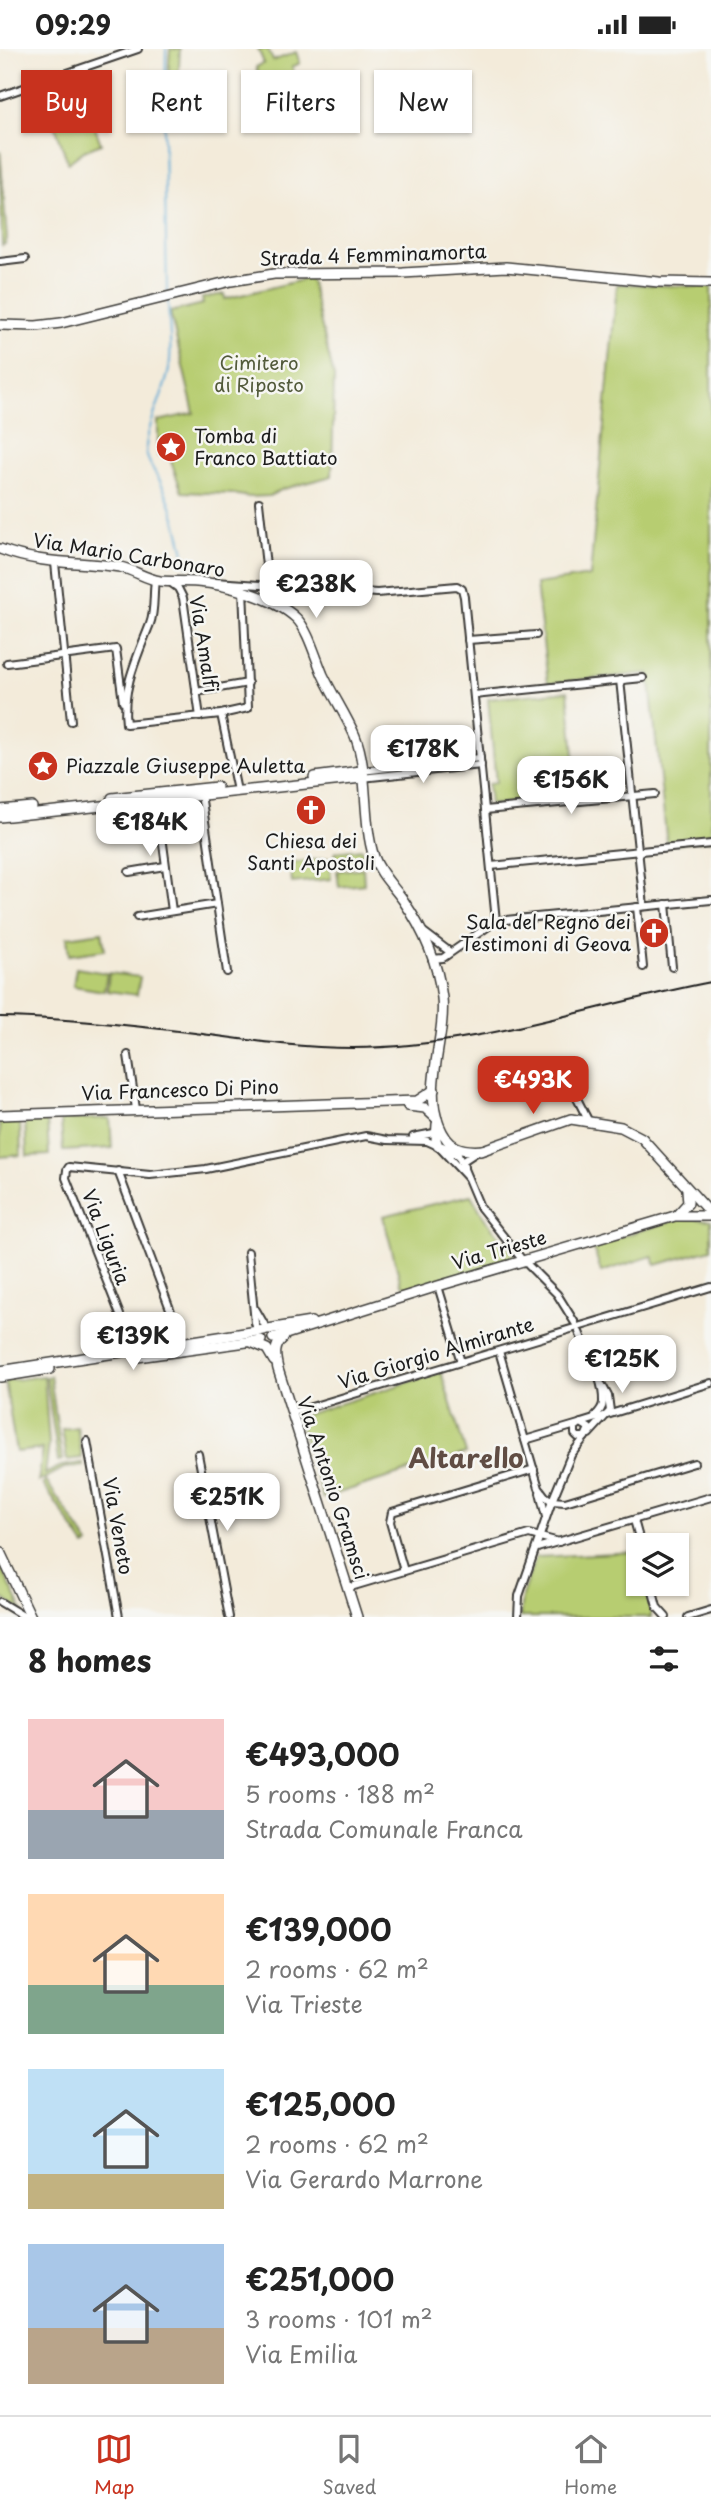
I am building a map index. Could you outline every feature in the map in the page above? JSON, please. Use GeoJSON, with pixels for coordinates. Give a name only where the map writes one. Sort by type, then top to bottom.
{"type":"FeatureCollection","features":[{"type":"Feature","properties":{"kind":"street"},"geometry":{"type":"LineString","coordinates":[[0,96],[138,49]]}},
{"type":"Feature","properties":{"kind":"street"},"geometry":{"type":"LineString","coordinates":[[0,261],[25,259]]}},
{"type":"Feature","properties":{"kind":"street","name":"Strada 4 Femminamorta"},"geometry":{"type":"LineString","coordinates":[[0,325],[36,326],[61,323],[231,281],[274,274],[403,273],[506,267],[679,283],[711,283]]}},
{"type":"Feature","properties":{"kind":"street"},"geometry":{"type":"LineString","coordinates":[[259,502],[268,585]]}},
{"type":"Feature","properties":{"kind":"street","name":"Via Mario Carbonaro"},"geometry":{"type":"LineString","coordinates":[[0,549],[55,563],[121,568],[155,580],[244,587],[295,617],[304,629],[323,675],[355,738],[374,856],[384,876],[404,901],[421,930],[438,981],[442,1010],[435,1090],[438,1146]]}},
{"type":"Feature","properties":{"kind":"street"},"geometry":{"type":"LineString","coordinates":[[55,563],[71,721]]}},
{"type":"Feature","properties":{"kind":"street"},"geometry":{"type":"LineString","coordinates":[[123,704],[140,646],[152,622],[155,580]]}},
{"type":"Feature","properties":{"kind":"street","name":"Via Amalfi"},"geometry":{"type":"LineString","coordinates":[[169,582],[178,588],[183,598],[200,717]]}},
{"type":"Feature","properties":{"kind":"street"},"geometry":{"type":"LineString","coordinates":[[8,663],[116,649],[126,725],[221,714],[248,708],[244,587],[268,585],[377,593],[457,586],[464,593],[496,921]]}},
{"type":"Feature","properties":{"kind":"street"},"geometry":{"type":"LineString","coordinates":[[277,606],[275,591],[281,587]]}},
{"type":"Feature","properties":{"kind":"street"},"geometry":{"type":"LineString","coordinates":[[468,640],[536,635]]}},
{"type":"Feature","properties":{"kind":"street"},"geometry":{"type":"LineString","coordinates":[[474,695],[643,678]]}},
{"type":"Feature","properties":{"kind":"street"},"geometry":{"type":"LineString","coordinates":[[620,680],[638,851],[643,967]]}},
{"type":"Feature","properties":{"kind":"street"},"geometry":{"type":"LineString","coordinates":[[196,692],[248,683]]}},
{"type":"Feature","properties":{"kind":"street"},"geometry":{"type":"LineString","coordinates":[[221,714],[237,788]]}},
{"type":"Feature","properties":{"kind":"street"},"geometry":{"type":"LineString","coordinates":[[0,817],[480,762]]}},
{"type":"Feature","properties":{"kind":"street"},"geometry":{"type":"LineString","coordinates":[[0,810],[169,792],[200,792]]}},
{"type":"Feature","properties":{"kind":"street"},"geometry":{"type":"LineString","coordinates":[[169,792],[159,795],[156,800],[172,911]]}},
{"type":"Feature","properties":{"kind":"street"},"geometry":{"type":"LineString","coordinates":[[200,792],[227,972]]}},
{"type":"Feature","properties":{"kind":"street"},"geometry":{"type":"LineString","coordinates":[[485,810],[655,794]]}},
{"type":"Feature","properties":{"kind":"street"},"geometry":{"type":"LineString","coordinates":[[491,866],[711,844]]}},
{"type":"Feature","properties":{"kind":"street"},"geometry":{"type":"LineString","coordinates":[[129,872],[166,866]]}},
{"type":"Feature","properties":{"kind":"street"},"geometry":{"type":"LineString","coordinates":[[447,953],[436,948],[432,958],[439,960],[496,921],[711,900]]}},
{"type":"Feature","properties":{"kind":"street"},"geometry":{"type":"LineString","coordinates":[[137,917],[217,904]]}},
{"type":"Feature","properties":{"kind":"street"},"geometry":{"type":"LineString","coordinates":[[666,904],[672,967]]}},
{"type":"Feature","properties":{"kind":"street"},"geometry":{"type":"LineString","coordinates":[[421,930],[447,953]]}},
{"type":"Feature","properties":{"kind":"street"},"geometry":{"type":"LineString","coordinates":[[438,981],[447,953]]}},
{"type":"Feature","properties":{"kind":"street"},"geometry":{"type":"LineString","coordinates":[[128,1055],[136,1109]]}},
{"type":"Feature","properties":{"kind":"street"},"geometry":{"type":"LineString","coordinates":[[568,1081],[588,1120]]}},
{"type":"Feature","properties":{"kind":"street"},"geometry":{"type":"LineString","coordinates":[[435,1090],[421,1103],[456,1151],[480,1207],[520,1257]]}},
{"type":"Feature","properties":{"kind":"street","name":"Via Francesco Di Pino"},"geometry":{"type":"LineString","coordinates":[[0,1115],[136,1109],[435,1103]]}},
{"type":"Feature","properties":{"kind":"street"},"geometry":{"type":"LineString","coordinates":[[464,1169],[463,1161],[479,1152],[564,1121],[588,1120],[635,1132],[711,1215]]}},
{"type":"Feature","properties":{"kind":"street"},"geometry":{"type":"LineString","coordinates":[[400,1139],[438,1127]]}},
{"type":"Feature","properties":{"kind":"street"},"geometry":{"type":"LineString","coordinates":[[184,1347],[118,1171],[150,1175],[205,1169],[366,1136],[387,1140],[427,1141],[456,1151],[479,1152]]}},
{"type":"Feature","properties":{"kind":"street"},"geometry":{"type":"LineString","coordinates":[[438,1146],[467,1177]]}},
{"type":"Feature","properties":{"kind":"street","name":"Via Liguria"},"geometry":{"type":"LineString","coordinates":[[118,1171],[69,1167],[66,1174],[135,1354]]}},
{"type":"Feature","properties":{"kind":"street"},"geometry":{"type":"LineString","coordinates":[[686,1211],[689,1199],[687,1190]]}},
{"type":"Feature","properties":{"kind":"street"},"geometry":{"type":"LineString","coordinates":[[686,1211],[699,1210],[700,1204]]}},
{"type":"Feature","properties":{"kind":"street"},"geometry":{"type":"LineString","coordinates":[[686,1211],[711,1215]]}},
{"type":"Feature","properties":{"kind":"street","name":"Via Trieste"},"geometry":{"type":"LineString","coordinates":[[333,1318],[686,1211]]}},
{"type":"Feature","properties":{"kind":"street"},"geometry":{"type":"LineString","coordinates":[[248,1252],[253,1303],[266,1338]]}},
{"type":"Feature","properties":{"kind":"street"},"geometry":{"type":"LineString","coordinates":[[528,1265],[557,1294],[575,1323]]}},
{"type":"Feature","properties":{"kind":"street"},"geometry":{"type":"LineString","coordinates":[[438,1286],[461,1362]]}},
{"type":"Feature","properties":{"kind":"street","name":"Via Giorgio Almirante"},"geometry":{"type":"LineString","coordinates":[[291,1413],[711,1287]]}},
{"type":"Feature","properties":{"kind":"street"},"geometry":{"type":"LineString","coordinates":[[184,1347],[266,1338],[333,1318]]}},
{"type":"Feature","properties":{"kind":"street"},"geometry":{"type":"LineString","coordinates":[[0,1371],[266,1338],[277,1344],[285,1336],[333,1318]]}},
{"type":"Feature","properties":{"kind":"street"},"geometry":{"type":"LineString","coordinates":[[579,1332],[608,1396],[616,1404],[628,1408]]}},
{"type":"Feature","properties":{"kind":"street","name":"Via Antonio Gramsci"},"geometry":{"type":"LineString","coordinates":[[266,1338],[357,1617]]}},
{"type":"Feature","properties":{"kind":"street"},"geometry":{"type":"LineString","coordinates":[[499,1351],[546,1519]]}},
{"type":"Feature","properties":{"kind":"street"},"geometry":{"type":"LineString","coordinates":[[0,1377],[135,1354]]}},
{"type":"Feature","properties":{"kind":"street"},"geometry":{"type":"LineString","coordinates":[[593,1418],[602,1407],[599,1381]]}},
{"type":"Feature","properties":{"kind":"street"},"geometry":{"type":"LineString","coordinates":[[525,1440],[711,1384]]}},
{"type":"Feature","properties":{"kind":"street"},"geometry":{"type":"LineString","coordinates":[[518,1617],[519,1596],[552,1501],[571,1455],[608,1414],[608,1396]]}},
{"type":"Feature","properties":{"kind":"street"},"geometry":{"type":"LineString","coordinates":[[580,1423],[575,1427],[575,1434],[578,1437],[586,1436]]}},
{"type":"Feature","properties":{"kind":"street"},"geometry":{"type":"LineString","coordinates":[[580,1423],[588,1426],[586,1436]]}},
{"type":"Feature","properties":{"kind":"street","name":"Via Veneto"},"geometry":{"type":"LineString","coordinates":[[87,1441],[119,1617]]}},
{"type":"Feature","properties":{"kind":"street"},"geometry":{"type":"LineString","coordinates":[[198,1454],[229,1617]]}},
{"type":"Feature","properties":{"kind":"street"},"geometry":{"type":"LineString","coordinates":[[539,1488],[552,1501],[565,1502],[694,1463]]}},
{"type":"Feature","properties":{"kind":"street"},"geometry":{"type":"LineString","coordinates":[[404,1571],[390,1522],[392,1512],[534,1469]]}},
{"type":"Feature","properties":{"kind":"street"},"geometry":{"type":"LineString","coordinates":[[537,1548],[711,1497]]}},
{"type":"Feature","properties":{"kind":"street"},"geometry":{"type":"LineString","coordinates":[[634,1520],[637,1533]]}},
{"type":"Feature","properties":{"kind":"street"},"geometry":{"type":"LineString","coordinates":[[347,1588],[529,1534],[559,1542]]}},
{"type":"Feature","properties":{"kind":"street"},"geometry":{"type":"LineString","coordinates":[[0,1552],[31,1617]]}},
{"type":"Feature","properties":{"kind":"street"},"geometry":{"type":"LineString","coordinates":[[654,1596],[657,1607],[666,1617]]}},
{"type":"Feature","properties":{"kind":"street"},"geometry":{"type":"LineString","coordinates":[[0,1602],[25,1617]]}},
{"type":"Feature","properties":{"kind":"street"},"geometry":{"type":"LineString","coordinates":[[688,1617],[711,1610]]}},
{"type":"Feature","properties":{"kind":"green space"},"geometry":{"type":"Polygon","coordinates":[[[170,49],[180,49],[179,70],[168,70],[170,49]]]}},
{"type":"Feature","properties":{"kind":"green space"},"geometry":{"type":"Polygon","coordinates":[[[258,49],[268,49],[273,61],[296,52],[300,63],[292,67],[293,70],[257,70],[256,67],[264,63],[258,49]]]}},
{"type":"Feature","properties":{"kind":"green space"},"geometry":{"type":"Polygon","coordinates":[[[58,133],[97,133],[101,144],[84,151],[68,163],[58,133]]]}},
{"type":"Feature","properties":{"kind":"green space"},"geometry":{"type":"Polygon","coordinates":[[[0,149],[7,239],[2,245],[0,149]]]}},
{"type":"Feature","properties":{"kind":"green space","name":"Cimitero di Riposto"},"geometry":{"type":"Polygon","coordinates":[[[310,278],[334,377],[332,476],[283,489],[269,496],[182,492],[168,453],[158,455],[158,421],[194,413],[170,312],[203,304],[202,298],[224,294],[225,299],[310,278]]]}},
{"type":"Feature","properties":{"kind":"green space"},"geometry":{"type":"Polygon","coordinates":[[[617,284],[711,287],[711,840],[667,845],[649,673],[548,683],[536,584],[590,576],[617,284]]]}},
{"type":"Feature","properties":{"kind":"green space"},"geometry":{"type":"Polygon","coordinates":[[[568,691],[578,796],[490,805],[488,784],[496,783],[488,699],[568,691]]]}},
{"type":"Feature","properties":{"kind":"green space"},"geometry":{"type":"Polygon","coordinates":[[[362,849],[363,863],[336,865],[335,852],[362,849]]]}},
{"type":"Feature","properties":{"kind":"green space"},"geometry":{"type":"Polygon","coordinates":[[[329,858],[331,879],[292,883],[290,863],[329,858]]]}},
{"type":"Feature","properties":{"kind":"green space"},"geometry":{"type":"Polygon","coordinates":[[[363,868],[364,884],[339,887],[337,871],[363,868]]]}},
{"type":"Feature","properties":{"kind":"green space"},"geometry":{"type":"Polygon","coordinates":[[[102,932],[105,950],[69,955],[67,937],[102,932]]]}},
{"type":"Feature","properties":{"kind":"green space"},"geometry":{"type":"Polygon","coordinates":[[[76,968],[107,973],[104,991],[73,986],[76,968]]]}},
{"type":"Feature","properties":{"kind":"green space"},"geometry":{"type":"Polygon","coordinates":[[[109,973],[140,977],[137,995],[107,991],[109,973]]]}},
{"type":"Feature","properties":{"kind":"green space"},"geometry":{"type":"Polygon","coordinates":[[[110,1118],[112,1148],[63,1151],[61,1120],[110,1118]]]}},
{"type":"Feature","properties":{"kind":"green space"},"geometry":{"type":"Polygon","coordinates":[[[47,1120],[49,1155],[27,1156],[25,1121],[47,1120]]]}},
{"type":"Feature","properties":{"kind":"green space"},"geometry":{"type":"Polygon","coordinates":[[[20,1121],[21,1155],[0,1157],[0,1122],[20,1121]]]}},
{"type":"Feature","properties":{"kind":"green space"},"geometry":{"type":"Polygon","coordinates":[[[471,1195],[485,1219],[517,1258],[411,1292],[401,1284],[383,1216],[471,1195]]]}},
{"type":"Feature","properties":{"kind":"green space"},"geometry":{"type":"Polygon","coordinates":[[[682,1218],[711,1220],[711,1249],[656,1265],[652,1256],[601,1272],[593,1245],[682,1218]]]}},
{"type":"Feature","properties":{"kind":"green space"},"geometry":{"type":"Polygon","coordinates":[[[441,1372],[466,1453],[323,1498],[299,1421],[301,1416],[441,1372]]]}},
{"type":"Feature","properties":{"kind":"green space"},"geometry":{"type":"Polygon","coordinates":[[[44,1376],[49,1444],[45,1474],[61,1466],[83,1463],[83,1466],[64,1468],[38,1482],[43,1449],[16,1452],[5,1381],[44,1376]]]}},
{"type":"Feature","properties":{"kind":"green space"},"geometry":{"type":"Polygon","coordinates":[[[50,1376],[62,1460],[58,1461],[46,1377],[50,1376]]]}},
{"type":"Feature","properties":{"kind":"green space"},"geometry":{"type":"Polygon","coordinates":[[[77,1427],[82,1458],[67,1460],[62,1429],[77,1427]]]}},
{"type":"Feature","properties":{"kind":"green space"},"geometry":{"type":"Polygon","coordinates":[[[46,1481],[89,1544],[85,1546],[43,1484],[46,1481]]]}},
{"type":"Feature","properties":{"kind":"green space"},"geometry":{"type":"Polygon","coordinates":[[[626,1552],[626,1596],[648,1596],[651,1617],[520,1617],[522,1595],[536,1557],[626,1552]]]}},
{"type":"Feature","properties":{"kind":"green space"},"geometry":{"type":"Polygon","coordinates":[[[0,1565],[22,1610],[0,1597],[0,1565]]]}},
{"type":"Feature","properties":{"kind":"waterway"},"geometry":{"type":"LineString","coordinates":[[166,49],[164,137],[167,292]]}},
{"type":"Feature","properties":{"kind":"waterway"},"geometry":{"type":"LineString","coordinates":[[168,299],[169,369],[149,432],[146,451],[171,505],[187,567]]}},
{"type":"Feature","properties":{"kind":"railway"},"geometry":{"type":"LineString","coordinates":[[0,1017],[98,1022],[313,1047],[399,1046],[444,1041],[533,1024],[711,982]]}},
{"type":"Feature","properties":{"kind":"place","name":"Tomba di Franco Battiato"},"geometry":{"type":"Point","coordinates":[171,447]}},
{"type":"Feature","properties":{"kind":"place","name":"Piazzale Giuseppe Auletta"},"geometry":{"type":"Point","coordinates":[43,766]}},
{"type":"Feature","properties":{"kind":"place","name":"Chiesa dei Santi Apostoli"},"geometry":{"type":"Point","coordinates":[311,810]}},
{"type":"Feature","properties":{"kind":"place","name":"Sala del Regno dei Testimoni di Geova"},"geometry":{"type":"Point","coordinates":[654,933]}},
{"type":"Feature","properties":{"kind":"district","name":"Altarello"},"geometry":{"type":"Point","coordinates":[466,1459]}}]}
